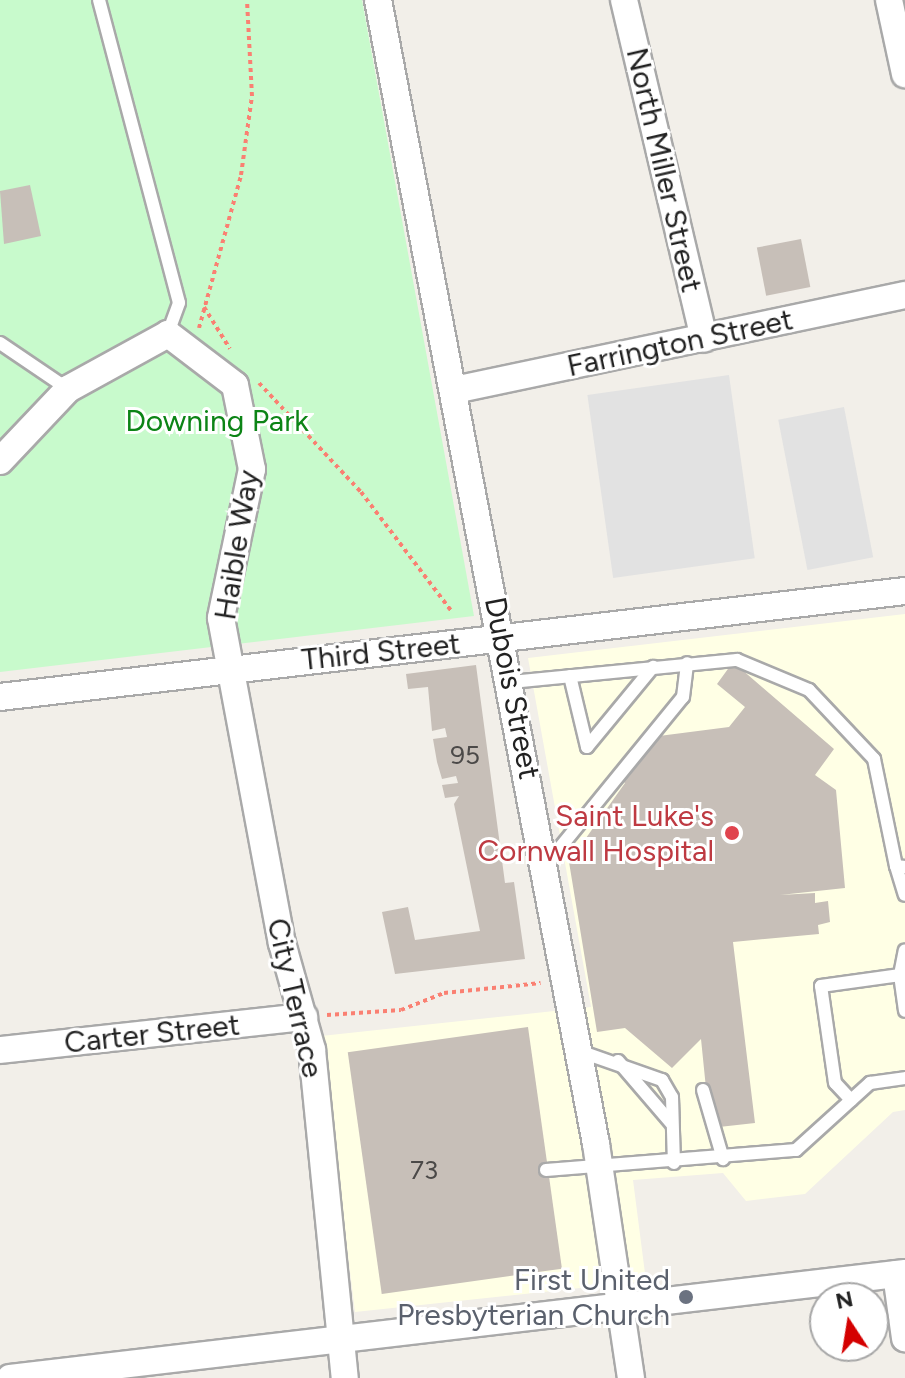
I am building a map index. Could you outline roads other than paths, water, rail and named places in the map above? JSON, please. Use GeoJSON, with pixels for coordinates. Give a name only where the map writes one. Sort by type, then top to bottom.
{"type":"FeatureCollection","features":[{"type":"Feature","properties":{"kind":"street","name":"Dubois Street"},"geometry":{"type":"LineString","coordinates":[[378,0],[503,639],[579,1051],[622,1306],[631,1378]]}},
{"type":"Feature","properties":{"kind":"street","name":"North Miller Street"},"geometry":{"type":"LineString","coordinates":[[624,0],[704,339]]}},
{"type":"Feature","properties":{"kind":"street"},"geometry":{"type":"LineString","coordinates":[[889,0],[905,74]]}},
{"type":"Feature","properties":{"kind":"street","name":"Farrington Street"},"geometry":{"type":"LineString","coordinates":[[454,390],[905,295]]}},
{"type":"Feature","properties":{"kind":"street","name":"Haible Way"},"geometry":{"type":"LineString","coordinates":[[168,334],[193,350],[235,385],[250,455],[222,597],[230,669]]}},
{"type":"Feature","properties":{"kind":"street"},"geometry":{"type":"LineString","coordinates":[[0,461],[68,389],[168,334]]}},
{"type":"Feature","properties":{"kind":"street","name":"Third Street"},"geometry":{"type":"LineString","coordinates":[[0,697],[905,591]]}},
{"type":"Feature","properties":{"kind":"street","name":"City Terrace"},"geometry":{"type":"LineString","coordinates":[[230,669],[282,943],[304,1017],[345,1378]]}},
{"type":"Feature","properties":{"kind":"street","name":"Carter Street"},"geometry":{"type":"LineString","coordinates":[[0,1050],[304,1017]]}},
{"type":"Feature","properties":{"kind":"street"},"geometry":{"type":"LineString","coordinates":[[10,1378],[90,1373],[341,1338],[900,1273],[905,1338]]}},
{"type":"Feature","properties":{"kind":"lane"},"geometry":{"type":"LineString","coordinates":[[99,0],[179,303],[168,334]]}},
{"type":"Feature","properties":{"kind":"lane"},"geometry":{"type":"LineString","coordinates":[[0,343],[68,389]]}},
{"type":"Feature","properties":{"kind":"lane"},"geometry":{"type":"LineString","coordinates":[[511,682],[737,660],[809,690],[874,759],[905,895]]}},
{"type":"Feature","properties":{"kind":"lane"},"geometry":{"type":"LineString","coordinates":[[545,866],[683,697],[687,663]]}},
{"type":"Feature","properties":{"kind":"lane"},"geometry":{"type":"LineString","coordinates":[[570,676],[587,747],[653,667]]}},
{"type":"Feature","properties":{"kind":"lane"},"geometry":{"type":"LineString","coordinates":[[905,950],[900,975],[905,1011]]}},
{"type":"Feature","properties":{"kind":"lane"},"geometry":{"type":"LineString","coordinates":[[851,1100],[835,1083],[821,986],[900,975]]}},
{"type":"Feature","properties":{"kind":"lane"},"geometry":{"type":"LineString","coordinates":[[579,1051],[618,1061],[662,1080],[672,1124],[674,1163]]}},
{"type":"Feature","properties":{"kind":"lane"},"geometry":{"type":"LineString","coordinates":[[618,1061],[672,1124]]}},
{"type":"Feature","properties":{"kind":"lane"},"geometry":{"type":"LineString","coordinates":[[546,1170],[600,1170],[796,1150],[870,1083],[905,1078]]}},
{"type":"Feature","properties":{"kind":"lane"},"geometry":{"type":"LineString","coordinates":[[703,1090],[723,1159]]}},
{"type":"Feature","properties":{"kind":"place","name":"Saint Luke's Cornwall Hospital"},"geometry":{"type":"Point","coordinates":[732,833]}},
{"type":"Feature","properties":{"kind":"place","name":"First United Presbyterian Church"},"geometry":{"type":"Point","coordinates":[686,1297]}},
{"type":"Feature","properties":{"kind":"park label","name":"Downing Park"},"geometry":{"type":"Point","coordinates":[217,421]}}]}
